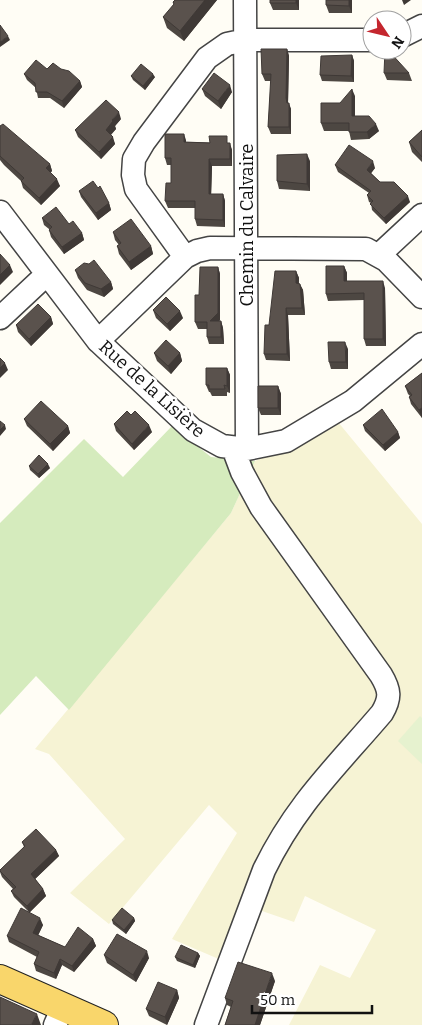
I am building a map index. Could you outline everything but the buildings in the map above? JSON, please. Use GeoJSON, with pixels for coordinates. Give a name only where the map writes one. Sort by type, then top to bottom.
{"type":"FeatureCollection","features":[{"type":"Feature","properties":{"kind":"main road"},"geometry":{"type":"LineString","coordinates":[[0,979],[59,1016],[104,1025]]}},
{"type":"Feature","properties":{"kind":"street","name":"Chemin du Calvaire"},"geometry":{"type":"LineString","coordinates":[[240,449],[247,248],[245,0]]}},
{"type":"Feature","properties":{"kind":"street"},"geometry":{"type":"LineString","coordinates":[[185,257],[136,189],[133,175],[134,159],[144,142],[207,58],[226,44],[246,40],[362,40]]}},
{"type":"Feature","properties":{"kind":"street","name":"Rue de la Lisière"},"geometry":{"type":"LineString","coordinates":[[0,212],[98,341],[193,430],[212,442],[240,449],[262,448],[286,441],[336,412],[373,385],[422,344]]}},
{"type":"Feature","properties":{"kind":"street"},"geometry":{"type":"LineString","coordinates":[[379,255],[422,215]]}},
{"type":"Feature","properties":{"kind":"street"},"geometry":{"type":"LineString","coordinates":[[98,341],[185,257],[210,248],[360,248],[379,255],[422,297]]}},
{"type":"Feature","properties":{"kind":"street"},"geometry":{"type":"LineString","coordinates":[[0,318],[46,275]]}},
{"type":"Feature","properties":{"kind":"street"},"geometry":{"type":"LineString","coordinates":[[206,1025],[264,870],[276,846],[298,810],[324,777],[382,713],[389,699],[387,685],[381,675],[261,507],[242,472],[240,449]]}},
{"type":"Feature","properties":{"kind":"shaded area"},"geometry":{"type":"Polygon","coordinates":[[[338,422],[422,524],[422,1025],[289,1025],[320,965],[350,978],[376,930],[305,896],[294,922],[242,904],[221,960],[172,939],[237,833],[209,805],[109,924],[70,893],[125,839],[49,754],[35,749],[231,513],[255,461],[338,422]]]}},
{"type":"Feature","properties":{"kind":"green space"},"geometry":{"type":"Polygon","coordinates":[[[172,426],[211,457],[255,461],[231,513],[69,710],[36,676],[0,715],[0,523],[84,439],[123,477],[172,426]]]}},
{"type":"Feature","properties":{"kind":"green space"},"geometry":{"type":"Polygon","coordinates":[[[420,716],[422,718],[422,764],[398,741],[420,716]]]}}]}
